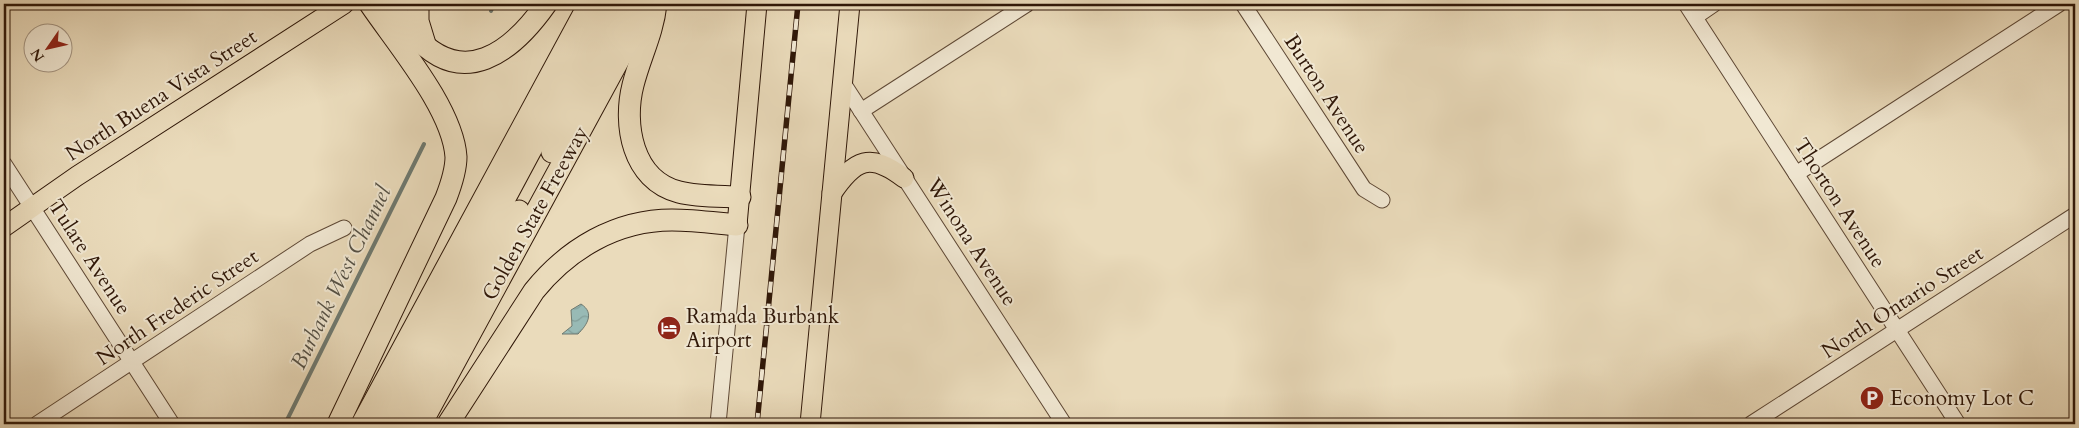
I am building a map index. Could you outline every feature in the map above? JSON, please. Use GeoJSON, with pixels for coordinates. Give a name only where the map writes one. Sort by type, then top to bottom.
{"type":"FeatureCollection","features":[{"type":"Feature","properties":{"kind":"highway"},"geometry":{"type":"LineString","coordinates":[[338,424],[446,198],[453,180],[456,158],[453,140],[444,116],[370,4]]}},
{"type":"Feature","properties":{"kind":"highway"},"geometry":{"type":"LineString","coordinates":[[390,4],[414,35],[438,55],[458,62],[475,63],[489,58],[506,48],[546,4]]}},
{"type":"Feature","properties":{"kind":"highway"},"geometry":{"type":"LineString","coordinates":[[418,4],[418,21],[426,46]]}},
{"type":"Feature","properties":{"kind":"highway"},"geometry":{"type":"LineString","coordinates":[[362,424],[589,4]]}},
{"type":"Feature","properties":{"kind":"highway"},"geometry":{"type":"LineString","coordinates":[[384,424],[609,4]]}},
{"type":"Feature","properties":{"kind":"highway"},"geometry":{"type":"LineString","coordinates":[[404,424],[632,4]]}},
{"type":"Feature","properties":{"kind":"highway"},"geometry":{"type":"LineString","coordinates":[[654,4],[654,19],[633,85],[628,118],[632,142],[642,166],[659,183],[678,192],[740,197]]}},
{"type":"Feature","properties":{"kind":"highway","name":"Golden State Freeway"},"geometry":{"type":"LineString","coordinates":[[421,424],[641,18],[654,4]]}},
{"type":"Feature","properties":{"kind":"highway"},"geometry":{"type":"LineString","coordinates":[[448,424],[534,291],[548,274],[577,249],[598,237],[654,222],[688,221],[737,225]]}},
{"type":"Feature","properties":{"kind":"main road","name":"North Buena Vista Street"},"geometry":{"type":"LineString","coordinates":[[4,228],[31,207],[344,4]]}},
{"type":"Feature","properties":{"kind":"main road"},"geometry":{"type":"LineString","coordinates":[[737,225],[757,4]]}},
{"type":"Feature","properties":{"kind":"main road"},"geometry":{"type":"LineString","coordinates":[[810,424],[850,4]]}},
{"type":"Feature","properties":{"kind":"main road"},"geometry":{"type":"LineString","coordinates":[[832,194],[846,175],[863,163],[881,163],[904,178]]}},
{"type":"Feature","properties":{"kind":"street"},"geometry":{"type":"LineString","coordinates":[[861,111],[1027,4]]}},
{"type":"Feature","properties":{"kind":"street","name":"Burton Avenue"},"geometry":{"type":"LineString","coordinates":[[1243,4],[1364,189],[1382,200]]}},
{"type":"Feature","properties":{"kind":"street"},"geometry":{"type":"LineString","coordinates":[[1691,10],[1714,4]]}},
{"type":"Feature","properties":{"kind":"street"},"geometry":{"type":"LineString","coordinates":[[1796,174],[2059,4]]}},
{"type":"Feature","properties":{"kind":"street","name":"Thorton Avenue"},"geometry":{"type":"LineString","coordinates":[[1691,10],[1958,424]]}},
{"type":"Feature","properties":{"kind":"street","name":"Winona Avenue"},"geometry":{"type":"LineString","coordinates":[[843,83],[1064,424]]}},
{"type":"Feature","properties":{"kind":"street","name":"Tulare Avenue"},"geometry":{"type":"LineString","coordinates":[[4,164],[134,362],[172,424]]}},
{"type":"Feature","properties":{"kind":"street","name":"North Ontario Street"},"geometry":{"type":"LineString","coordinates":[[1751,424],[2075,215]]}},
{"type":"Feature","properties":{"kind":"street"},"geometry":{"type":"LineString","coordinates":[[718,424],[737,225]]}},
{"type":"Feature","properties":{"kind":"street","name":"North Frederic Street"},"geometry":{"type":"LineString","coordinates":[[37,424],[134,362],[310,244],[344,228]]}},
{"type":"Feature","properties":{"kind":"water"},"geometry":{"type":"Polygon","coordinates":[[[581,304],[588,311],[587,323],[578,334],[562,334],[572,326],[571,310],[581,304]]]}},
{"type":"Feature","properties":{"kind":"waterway","name":"Burbank West Channel"},"geometry":{"type":"LineString","coordinates":[[491,11],[494,4]]}},
{"type":"Feature","properties":{"kind":"waterway","name":"Burbank West Channel"},"geometry":{"type":"LineString","coordinates":[[285,424],[424,144]]}},
{"type":"Feature","properties":{"kind":"railway"},"geometry":{"type":"LineString","coordinates":[[757,424],[798,4]]}},
{"type":"Feature","properties":{"kind":"place","name":"Ramada Burbank Airport"},"geometry":{"type":"Point","coordinates":[669,328]}},
{"type":"Feature","properties":{"kind":"place","name":"Economy Lot C"},"geometry":{"type":"Point","coordinates":[1872,398]}}]}
